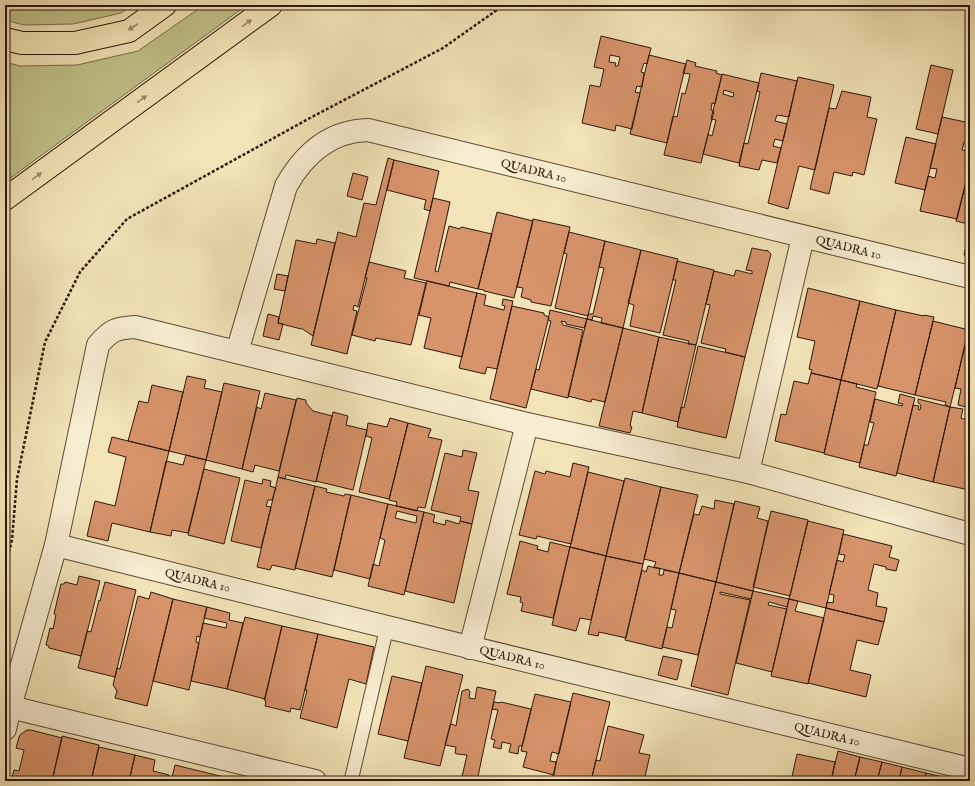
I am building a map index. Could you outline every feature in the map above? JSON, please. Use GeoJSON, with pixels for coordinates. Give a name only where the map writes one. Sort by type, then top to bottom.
{"type":"FeatureCollection","features":[{"type":"Feature","properties":{"kind":"highway"},"geometry":{"type":"LineString","coordinates":[[5,39],[22,43],[75,43],[129,30],[165,5]]}},
{"type":"Feature","properties":{"kind":"highway"},"geometry":{"type":"LineString","coordinates":[[5,199],[271,5]]}},
{"type":"Feature","properties":{"kind":"street","name":"QUADRA 10"},"geometry":{"type":"LineString","coordinates":[[237,352],[286,186],[294,171],[308,154],[336,136],[355,130],[368,130],[970,277]]}},
{"type":"Feature","properties":{"kind":"street"},"geometry":{"type":"LineString","coordinates":[[748,472],[803,237]]}},
{"type":"Feature","properties":{"kind":"street"},"geometry":{"type":"LineString","coordinates":[[5,729],[56,545],[98,345],[107,335],[119,328],[135,327],[527,424],[748,472],[970,534]]}},
{"type":"Feature","properties":{"kind":"street"},"geometry":{"type":"LineString","coordinates":[[470,648],[527,424]]}},
{"type":"Feature","properties":{"kind":"street","name":"QUADRA 10"},"geometry":{"type":"LineString","coordinates":[[56,545],[470,648],[970,769]]}},
{"type":"Feature","properties":{"kind":"street"},"geometry":{"type":"LineString","coordinates":[[10,707],[315,781]]}},
{"type":"Feature","properties":{"kind":"lane"},"geometry":{"type":"LineString","coordinates":[[351,781],[387,627]]}},
{"type":"Feature","properties":{"kind":"path"},"geometry":{"type":"LineString","coordinates":[[5,567],[12,540],[17,479],[45,342],[80,272],[126,219],[310,118],[443,48],[504,5]]}},
{"type":"Feature","properties":{"kind":"green space"},"geometry":{"type":"Polygon","coordinates":[[[5,5],[132,5],[121,13],[73,24],[24,25],[5,20],[5,5]]]}},
{"type":"Feature","properties":{"kind":"green space"},"geometry":{"type":"Polygon","coordinates":[[[204,5],[247,5],[5,182],[5,62],[20,66],[77,65],[138,51],[204,5]]]}},
{"type":"Feature","properties":{"kind":"building"},"geometry":{"type":"Polygon","coordinates":[[[601,36],[651,48],[647,64],[644,63],[641,72],[644,73],[642,87],[637,86],[635,92],[640,93],[632,129],[616,125],[615,131],[582,123],[590,85],[600,87],[604,69],[594,67],[601,36]],[[610,55],[609,62],[616,63],[615,66],[618,66],[620,57],[610,55]]]}},
{"type":"Feature","properties":{"kind":"building"},"geometry":{"type":"Polygon","coordinates":[[[649,55],[686,64],[667,143],[630,134],[649,55]]]}},
{"type":"Feature","properties":{"kind":"building"},"geometry":{"type":"Polygon","coordinates":[[[687,60],[696,63],[695,66],[717,71],[716,73],[722,75],[715,104],[712,103],[711,110],[714,111],[701,163],[664,155],[673,116],[677,117],[682,93],[685,94],[688,83],[690,74],[683,73],[687,60]]]}},
{"type":"Feature","properties":{"kind":"building"},"geometry":{"type":"Polygon","coordinates":[[[931,65],[953,70],[938,134],[916,129],[931,65]]]}},
{"type":"Feature","properties":{"kind":"building"},"geometry":{"type":"Polygon","coordinates":[[[761,73],[797,81],[789,117],[777,115],[775,121],[787,124],[783,141],[775,139],[773,146],[781,148],[777,163],[762,160],[759,170],[739,166],[744,143],[748,144],[760,92],[757,91],[761,73]]]}},
{"type":"Feature","properties":{"kind":"building"},"geometry":{"type":"Polygon","coordinates":[[[722,74],[759,83],[739,163],[703,154],[708,134],[712,136],[716,120],[711,119],[722,74]],[[724,90],[723,94],[733,97],[734,93],[724,90]]]}},
{"type":"Feature","properties":{"kind":"building"},"geometry":{"type":"Polygon","coordinates":[[[798,77],[834,85],[815,170],[799,166],[788,209],[768,203],[798,77]]]}},
{"type":"Feature","properties":{"kind":"building"},"geometry":{"type":"Polygon","coordinates":[[[842,91],[871,97],[867,117],[877,119],[864,175],[853,172],[852,176],[834,172],[829,194],[810,189],[829,108],[836,109],[842,91]]]}},
{"type":"Feature","properties":{"kind":"building"},"geometry":{"type":"Polygon","coordinates":[[[970,108],[970,122],[967,121],[970,108]]]}},
{"type":"Feature","properties":{"kind":"building"},"geometry":{"type":"Polygon","coordinates":[[[942,117],[970,123],[970,143],[964,142],[962,150],[970,152],[970,166],[957,219],[920,211],[928,176],[935,178],[937,169],[930,168],[942,117]]]}},
{"type":"Feature","properties":{"kind":"building"},"geometry":{"type":"Polygon","coordinates":[[[906,137],[936,144],[925,190],[895,183],[906,137]]]}},
{"type":"Feature","properties":{"kind":"building"},"geometry":{"type":"Polygon","coordinates":[[[388,158],[394,160],[358,307],[354,305],[353,310],[357,311],[347,354],[311,345],[338,232],[356,237],[364,203],[376,205],[388,158]]]}},
{"type":"Feature","properties":{"kind":"building"},"geometry":{"type":"Polygon","coordinates":[[[394,160],[439,171],[430,211],[424,209],[426,200],[387,190],[394,160]]]}},
{"type":"Feature","properties":{"kind":"building"},"geometry":{"type":"Polygon","coordinates":[[[970,166],[970,218],[968,224],[956,221],[970,166]]]}},
{"type":"Feature","properties":{"kind":"building"},"geometry":{"type":"Polygon","coordinates":[[[353,173],[368,177],[362,200],[347,196],[353,173]]]}},
{"type":"Feature","properties":{"kind":"building"},"geometry":{"type":"Polygon","coordinates":[[[433,198],[450,202],[435,271],[438,272],[449,226],[460,229],[461,227],[492,234],[478,289],[450,282],[449,286],[414,278],[433,198]]]}},
{"type":"Feature","properties":{"kind":"building"},"geometry":{"type":"Polygon","coordinates":[[[497,212],[533,221],[514,298],[478,289],[497,212]]]}},
{"type":"Feature","properties":{"kind":"building"},"geometry":{"type":"Polygon","coordinates":[[[533,219],[570,227],[551,306],[531,302],[531,300],[521,297],[523,288],[517,287],[533,219]]]}},
{"type":"Feature","properties":{"kind":"building"},"geometry":{"type":"Polygon","coordinates":[[[970,229],[970,257],[964,255],[970,229]]]}},
{"type":"Feature","properties":{"kind":"building"},"geometry":{"type":"Polygon","coordinates":[[[569,232],[605,241],[588,316],[555,308],[567,254],[564,253],[569,232]]]}},
{"type":"Feature","properties":{"kind":"building"},"geometry":{"type":"Polygon","coordinates":[[[317,239],[335,243],[313,336],[301,328],[278,323],[296,240],[316,244],[317,239]]]}},
{"type":"Feature","properties":{"kind":"building"},"geometry":{"type":"Polygon","coordinates":[[[605,241],[641,250],[623,328],[601,323],[602,318],[593,316],[592,320],[587,319],[588,314],[593,314],[604,268],[599,267],[605,241]]]}},
{"type":"Feature","properties":{"kind":"building"},"geometry":{"type":"Polygon","coordinates":[[[752,248],[767,250],[771,254],[745,357],[725,352],[726,349],[701,343],[710,305],[706,304],[714,271],[734,276],[736,270],[752,274],[752,271],[746,270],[752,248]]]}},
{"type":"Feature","properties":{"kind":"building"},"geometry":{"type":"Polygon","coordinates":[[[641,250],[678,259],[660,333],[630,326],[634,305],[628,303],[641,250]]]}},
{"type":"Feature","properties":{"kind":"building"},"geometry":{"type":"Polygon","coordinates":[[[677,261],[714,270],[696,345],[688,344],[689,341],[663,335],[676,280],[673,280],[677,261]]]}},
{"type":"Feature","properties":{"kind":"building"},"geometry":{"type":"Polygon","coordinates":[[[369,262],[406,271],[404,278],[426,283],[411,345],[376,338],[375,341],[352,335],[367,278],[365,278],[369,262]]]}},
{"type":"Feature","properties":{"kind":"building"},"geometry":{"type":"Polygon","coordinates":[[[277,274],[288,276],[285,291],[274,289],[277,274]]]}},
{"type":"Feature","properties":{"kind":"building"},"geometry":{"type":"Polygon","coordinates":[[[427,281],[477,293],[462,357],[424,348],[431,318],[419,315],[427,281]]]}},
{"type":"Feature","properties":{"kind":"building"},"geometry":{"type":"Polygon","coordinates":[[[808,288],[860,301],[841,380],[811,373],[812,370],[809,369],[815,341],[797,337],[808,288]]]}},
{"type":"Feature","properties":{"kind":"building"},"geometry":{"type":"Polygon","coordinates":[[[477,293],[486,295],[484,305],[504,310],[505,306],[502,305],[503,299],[513,301],[497,369],[487,367],[485,374],[459,368],[477,293]]]}},
{"type":"Feature","properties":{"kind":"building"},"geometry":{"type":"Polygon","coordinates":[[[860,301],[896,310],[877,389],[841,380],[860,301]]]}},
{"type":"Feature","properties":{"kind":"building"},"geometry":{"type":"Polygon","coordinates":[[[512,306],[544,313],[544,315],[549,317],[526,408],[490,399],[512,306]]]}},
{"type":"Feature","properties":{"kind":"building"},"geometry":{"type":"Polygon","coordinates":[[[550,310],[587,319],[584,328],[566,324],[566,322],[561,321],[563,325],[583,330],[568,398],[531,389],[536,369],[539,370],[551,321],[548,320],[550,310]]]}},
{"type":"Feature","properties":{"kind":"building"},"geometry":{"type":"Polygon","coordinates":[[[896,310],[934,317],[915,395],[878,386],[896,310]]]}},
{"type":"Feature","properties":{"kind":"building"},"geometry":{"type":"Polygon","coordinates":[[[268,314],[279,317],[278,323],[283,324],[279,340],[263,336],[268,314]]]}},
{"type":"Feature","properties":{"kind":"building"},"geometry":{"type":"Polygon","coordinates":[[[587,319],[623,328],[605,402],[592,399],[591,402],[568,396],[587,319]]]}},
{"type":"Feature","properties":{"kind":"building"},"geometry":{"type":"Polygon","coordinates":[[[933,321],[969,330],[950,407],[945,405],[946,402],[915,395],[933,321]]]}},
{"type":"Feature","properties":{"kind":"building"},"geometry":{"type":"Polygon","coordinates":[[[969,326],[970,408],[958,405],[961,389],[955,388],[969,326]]]}},
{"type":"Feature","properties":{"kind":"building"},"geometry":{"type":"Polygon","coordinates":[[[623,328],[659,337],[642,413],[633,411],[630,433],[599,426],[623,328]]]}},
{"type":"Feature","properties":{"kind":"building"},"geometry":{"type":"Polygon","coordinates":[[[659,337],[696,345],[678,422],[642,413],[659,337]]]}},
{"type":"Feature","properties":{"kind":"building"},"geometry":{"type":"Polygon","coordinates":[[[698,346],[745,357],[726,438],[677,427],[681,407],[684,408],[698,346]]]}},
{"type":"Feature","properties":{"kind":"building"},"geometry":{"type":"Polygon","coordinates":[[[811,373],[841,380],[824,453],[775,441],[781,414],[786,415],[794,381],[808,384],[811,373]]]}},
{"type":"Feature","properties":{"kind":"building"},"geometry":{"type":"Polygon","coordinates":[[[187,376],[206,380],[204,388],[222,392],[206,460],[169,451],[187,376]]]}},
{"type":"Feature","properties":{"kind":"building"},"geometry":{"type":"Polygon","coordinates":[[[841,380],[857,384],[856,387],[876,392],[860,463],[824,454],[841,380]]]}},
{"type":"Feature","properties":{"kind":"building"},"geometry":{"type":"Polygon","coordinates":[[[224,383],[260,391],[242,469],[206,460],[224,383]]]}},
{"type":"Feature","properties":{"kind":"building"},"geometry":{"type":"Polygon","coordinates":[[[152,385],[183,392],[169,451],[128,441],[139,401],[148,403],[152,385]]]}},
{"type":"Feature","properties":{"kind":"building"},"geometry":{"type":"Polygon","coordinates":[[[265,393],[296,400],[279,471],[255,465],[253,472],[242,469],[257,407],[261,409],[265,393]]]}},
{"type":"Feature","properties":{"kind":"building"},"geometry":{"type":"Polygon","coordinates":[[[900,394],[915,398],[896,476],[859,467],[864,445],[868,445],[874,423],[870,422],[875,399],[902,406],[903,404],[898,403],[900,394]]]}},
{"type":"Feature","properties":{"kind":"building"},"geometry":{"type":"Polygon","coordinates":[[[297,398],[306,400],[306,403],[313,411],[332,416],[316,482],[286,475],[285,479],[278,477],[297,398]]]}},
{"type":"Feature","properties":{"kind":"building"},"geometry":{"type":"Polygon","coordinates":[[[918,399],[950,407],[933,482],[897,473],[913,405],[919,406],[918,409],[920,410],[921,405],[918,403],[918,399]]]}},
{"type":"Feature","properties":{"kind":"building"},"geometry":{"type":"Polygon","coordinates":[[[950,407],[963,409],[961,418],[967,420],[970,411],[969,490],[933,482],[950,407]]]}},
{"type":"Feature","properties":{"kind":"building"},"geometry":{"type":"Polygon","coordinates":[[[333,412],[348,416],[346,425],[367,430],[353,490],[316,481],[333,412]]]}},
{"type":"Feature","properties":{"kind":"building"},"geometry":{"type":"Polygon","coordinates":[[[390,418],[408,423],[389,499],[359,492],[372,438],[366,436],[368,423],[387,427],[390,418]]]}},
{"type":"Feature","properties":{"kind":"building"},"geometry":{"type":"Polygon","coordinates":[[[408,423],[431,429],[428,437],[442,440],[425,508],[418,507],[417,511],[396,506],[397,502],[389,500],[408,423]]]}},
{"type":"Feature","properties":{"kind":"building"},"geometry":{"type":"Polygon","coordinates":[[[112,437],[169,451],[150,532],[112,523],[108,541],[87,536],[95,501],[115,506],[126,457],[108,452],[112,437]]]}},
{"type":"Feature","properties":{"kind":"building"},"geometry":{"type":"Polygon","coordinates":[[[463,450],[477,453],[468,490],[479,492],[472,524],[460,521],[461,517],[431,510],[445,453],[462,457],[463,450]]]}},
{"type":"Feature","properties":{"kind":"building"},"geometry":{"type":"Polygon","coordinates":[[[186,455],[206,460],[188,533],[172,530],[171,536],[150,532],[166,461],[183,465],[186,455]]]}},
{"type":"Feature","properties":{"kind":"building"},"geometry":{"type":"Polygon","coordinates":[[[573,463],[589,467],[571,544],[537,536],[536,539],[519,535],[535,471],[545,474],[546,471],[570,477],[573,463]]]}},
{"type":"Feature","properties":{"kind":"building"},"geometry":{"type":"Polygon","coordinates":[[[204,469],[240,478],[224,544],[188,535],[204,469]]]}},
{"type":"Feature","properties":{"kind":"building"},"geometry":{"type":"Polygon","coordinates":[[[588,472],[624,481],[606,556],[570,547],[588,472]]]}},
{"type":"Feature","properties":{"kind":"building"},"geometry":{"type":"Polygon","coordinates":[[[278,477],[315,486],[295,570],[272,565],[270,570],[257,567],[278,477]]]}},
{"type":"Feature","properties":{"kind":"building"},"geometry":{"type":"Polygon","coordinates":[[[625,478],[661,487],[643,564],[606,556],[625,478]]]}},
{"type":"Feature","properties":{"kind":"building"},"geometry":{"type":"Polygon","coordinates":[[[263,479],[271,481],[270,486],[276,488],[272,500],[268,500],[266,506],[271,507],[261,548],[231,541],[245,480],[262,484],[263,479]]]}},
{"type":"Feature","properties":{"kind":"building"},"geometry":{"type":"Polygon","coordinates":[[[315,486],[327,489],[326,492],[344,496],[345,494],[351,495],[332,577],[295,568],[315,486]]]}},
{"type":"Feature","properties":{"kind":"building"},"geometry":{"type":"Polygon","coordinates":[[[661,487],[698,495],[679,573],[654,567],[656,562],[644,559],[661,487]]]}},
{"type":"Feature","properties":{"kind":"building"},"geometry":{"type":"Polygon","coordinates":[[[351,495],[388,504],[370,579],[334,570],[351,495]]]}},
{"type":"Feature","properties":{"kind":"building"},"geometry":{"type":"Polygon","coordinates":[[[715,500],[734,504],[716,582],[679,573],[694,514],[699,515],[702,506],[714,509],[715,500]]]}},
{"type":"Feature","properties":{"kind":"building"},"geometry":{"type":"Polygon","coordinates":[[[735,501],[760,507],[757,518],[768,521],[753,591],[716,582],[735,501]]]}},
{"type":"Feature","properties":{"kind":"building"},"geometry":{"type":"Polygon","coordinates":[[[388,504],[424,512],[404,595],[368,586],[373,564],[379,566],[385,540],[380,538],[388,504]],[[397,511],[395,518],[416,523],[417,516],[397,511]]]}},
{"type":"Feature","properties":{"kind":"building"},"geometry":{"type":"Polygon","coordinates":[[[771,511],[808,520],[790,596],[753,587],[771,511]]]}},
{"type":"Feature","properties":{"kind":"building"},"geometry":{"type":"Polygon","coordinates":[[[424,512],[435,515],[433,522],[445,525],[446,520],[459,524],[460,521],[472,524],[454,603],[405,591],[424,512]]]}},
{"type":"Feature","properties":{"kind":"building"},"geometry":{"type":"Polygon","coordinates":[[[808,521],[844,530],[826,608],[789,599],[808,521]]]}},
{"type":"Feature","properties":{"kind":"building"},"geometry":{"type":"Polygon","coordinates":[[[843,534],[892,546],[889,557],[899,560],[896,571],[874,564],[868,590],[878,593],[876,606],[887,608],[884,622],[826,608],[827,602],[833,603],[834,595],[829,594],[837,560],[843,562],[845,555],[839,554],[843,534]]]}},
{"type":"Feature","properties":{"kind":"building"},"geometry":{"type":"Polygon","coordinates":[[[520,541],[538,546],[537,549],[548,552],[550,542],[570,547],[553,618],[521,611],[523,603],[520,602],[521,597],[507,594],[520,541]]]}},
{"type":"Feature","properties":{"kind":"building"},"geometry":{"type":"Polygon","coordinates":[[[570,547],[606,556],[591,620],[580,618],[576,631],[552,625],[570,547]]]}},
{"type":"Feature","properties":{"kind":"building"},"geometry":{"type":"Polygon","coordinates":[[[606,556],[643,564],[626,638],[599,632],[598,636],[588,634],[606,556]]]}},
{"type":"Feature","properties":{"kind":"building"},"geometry":{"type":"Polygon","coordinates":[[[648,566],[660,569],[659,575],[663,575],[664,570],[679,573],[662,649],[625,640],[642,570],[646,572],[648,566]]]}},
{"type":"Feature","properties":{"kind":"building"},"geometry":{"type":"Polygon","coordinates":[[[679,573],[716,582],[698,655],[662,647],[667,627],[672,628],[676,610],[671,609],[679,573]]]}},
{"type":"Feature","properties":{"kind":"building"},"geometry":{"type":"Polygon","coordinates":[[[79,576],[100,581],[81,656],[49,648],[49,646],[46,645],[50,628],[53,629],[56,615],[54,614],[61,584],[64,584],[65,582],[77,585],[79,576]]]}},
{"type":"Feature","properties":{"kind":"building"},"geometry":{"type":"Polygon","coordinates":[[[105,582],[136,590],[115,677],[78,668],[87,631],[91,632],[105,582]]]}},
{"type":"Feature","properties":{"kind":"building"},"geometry":{"type":"Polygon","coordinates":[[[716,582],[753,591],[751,599],[720,592],[720,594],[750,600],[728,695],[691,686],[716,582]]]}},
{"type":"Feature","properties":{"kind":"building"},"geometry":{"type":"Polygon","coordinates":[[[753,591],[789,599],[787,607],[769,602],[768,605],[787,609],[772,672],[736,663],[753,591]]]}},
{"type":"Feature","properties":{"kind":"building"},"geometry":{"type":"Polygon","coordinates":[[[151,592],[173,599],[147,706],[115,698],[117,691],[113,685],[117,668],[120,669],[138,596],[149,599],[151,592]]]}},
{"type":"Feature","properties":{"kind":"building"},"geometry":{"type":"Polygon","coordinates":[[[173,599],[207,607],[200,637],[197,636],[196,642],[199,643],[189,690],[153,681],[173,599]]]}},
{"type":"Feature","properties":{"kind":"building"},"geometry":{"type":"Polygon","coordinates":[[[789,599],[798,601],[795,611],[824,618],[808,684],[771,676],[789,599]]]}},
{"type":"Feature","properties":{"kind":"building"},"geometry":{"type":"Polygon","coordinates":[[[207,607],[230,613],[229,620],[243,623],[227,689],[191,681],[203,623],[226,628],[227,623],[204,618],[207,607]]]}},
{"type":"Feature","properties":{"kind":"building"},"geometry":{"type":"Polygon","coordinates":[[[826,608],[884,622],[878,645],[857,640],[850,670],[871,675],[866,697],[808,683],[826,608]]]}},
{"type":"Feature","properties":{"kind":"building"},"geometry":{"type":"Polygon","coordinates":[[[245,617],[282,626],[265,699],[227,689],[245,617]]]}},
{"type":"Feature","properties":{"kind":"building"},"geometry":{"type":"Polygon","coordinates":[[[282,626],[318,634],[300,710],[291,708],[290,712],[265,706],[266,700],[264,700],[282,626]]]}},
{"type":"Feature","properties":{"kind":"building"},"geometry":{"type":"Polygon","coordinates":[[[318,634],[374,647],[366,684],[349,679],[337,728],[300,718],[318,634]]]}},
{"type":"Feature","properties":{"kind":"building"},"geometry":{"type":"Polygon","coordinates":[[[663,656],[682,660],[677,680],[658,675],[663,656]]]}},
{"type":"Feature","properties":{"kind":"building"},"geometry":{"type":"Polygon","coordinates":[[[426,666],[463,675],[440,766],[404,758],[426,666]]]}},
{"type":"Feature","properties":{"kind":"building"},"geometry":{"type":"Polygon","coordinates":[[[392,676],[422,683],[408,741],[378,734],[392,676]]]}},
{"type":"Feature","properties":{"kind":"building"},"geometry":{"type":"Polygon","coordinates":[[[477,687],[496,691],[477,781],[461,781],[467,755],[457,754],[455,753],[456,747],[445,745],[450,725],[452,724],[456,726],[462,691],[468,689],[470,692],[469,698],[475,699],[477,687]]]}},
{"type":"Feature","properties":{"kind":"building"},"geometry":{"type":"Polygon","coordinates":[[[573,693],[610,702],[591,781],[574,781],[553,776],[573,693]]]}},
{"type":"Feature","properties":{"kind":"building"},"geometry":{"type":"Polygon","coordinates":[[[535,694],[571,702],[559,754],[552,752],[550,761],[556,762],[554,775],[523,767],[527,752],[521,751],[535,694]]]}},
{"type":"Feature","properties":{"kind":"building"},"geometry":{"type":"Polygon","coordinates":[[[494,702],[501,702],[531,709],[522,746],[519,746],[518,754],[509,752],[511,744],[502,742],[501,749],[493,747],[495,740],[491,739],[498,710],[492,709],[494,702]]]}},
{"type":"Feature","properties":{"kind":"building"},"geometry":{"type":"Polygon","coordinates":[[[608,726],[644,735],[639,753],[650,755],[644,781],[591,781],[596,760],[600,761],[608,726]]]}},
{"type":"Feature","properties":{"kind":"building"},"geometry":{"type":"Polygon","coordinates":[[[27,730],[62,738],[52,781],[11,781],[14,770],[19,771],[24,750],[16,748],[19,737],[27,730]]]}},
{"type":"Feature","properties":{"kind":"building"},"geometry":{"type":"Polygon","coordinates":[[[62,736],[99,745],[91,781],[52,781],[62,736]]]}},
{"type":"Feature","properties":{"kind":"building"},"geometry":{"type":"Polygon","coordinates":[[[99,747],[135,755],[129,781],[91,781],[99,747]]]}},
{"type":"Feature","properties":{"kind":"building"},"geometry":{"type":"Polygon","coordinates":[[[838,751],[860,757],[854,781],[831,781],[838,751]]]}},
{"type":"Feature","properties":{"kind":"building"},"geometry":{"type":"Polygon","coordinates":[[[797,754],[835,762],[831,781],[791,781],[797,754]]]}},
{"type":"Feature","properties":{"kind":"building"},"geometry":{"type":"Polygon","coordinates":[[[135,755],[155,760],[153,771],[169,775],[168,781],[129,781],[135,755]]]}},
{"type":"Feature","properties":{"kind":"building"},"geometry":{"type":"Polygon","coordinates":[[[860,757],[882,762],[877,781],[854,781],[860,757]]]}},
{"type":"Feature","properties":{"kind":"building"},"geometry":{"type":"Polygon","coordinates":[[[882,762],[902,767],[899,781],[877,781],[882,762]]]}},
{"type":"Feature","properties":{"kind":"building"},"geometry":{"type":"Polygon","coordinates":[[[175,765],[224,777],[223,781],[171,781],[175,765]]]}},
{"type":"Feature","properties":{"kind":"building"},"geometry":{"type":"Polygon","coordinates":[[[902,767],[926,773],[924,781],[899,781],[902,767]]]}},
{"type":"Feature","properties":{"kind":"building"},"geometry":{"type":"Polygon","coordinates":[[[926,773],[947,778],[947,781],[924,781],[926,773]]]}},
{"type":"Feature","properties":{"kind":"building"},"geometry":{"type":"Polygon","coordinates":[[[224,777],[242,781],[223,781],[224,777]]]}},
{"type":"Feature","properties":{"kind":"building"},"geometry":{"type":"Polygon","coordinates":[[[947,778],[962,781],[947,781],[947,778]]]}}]}
